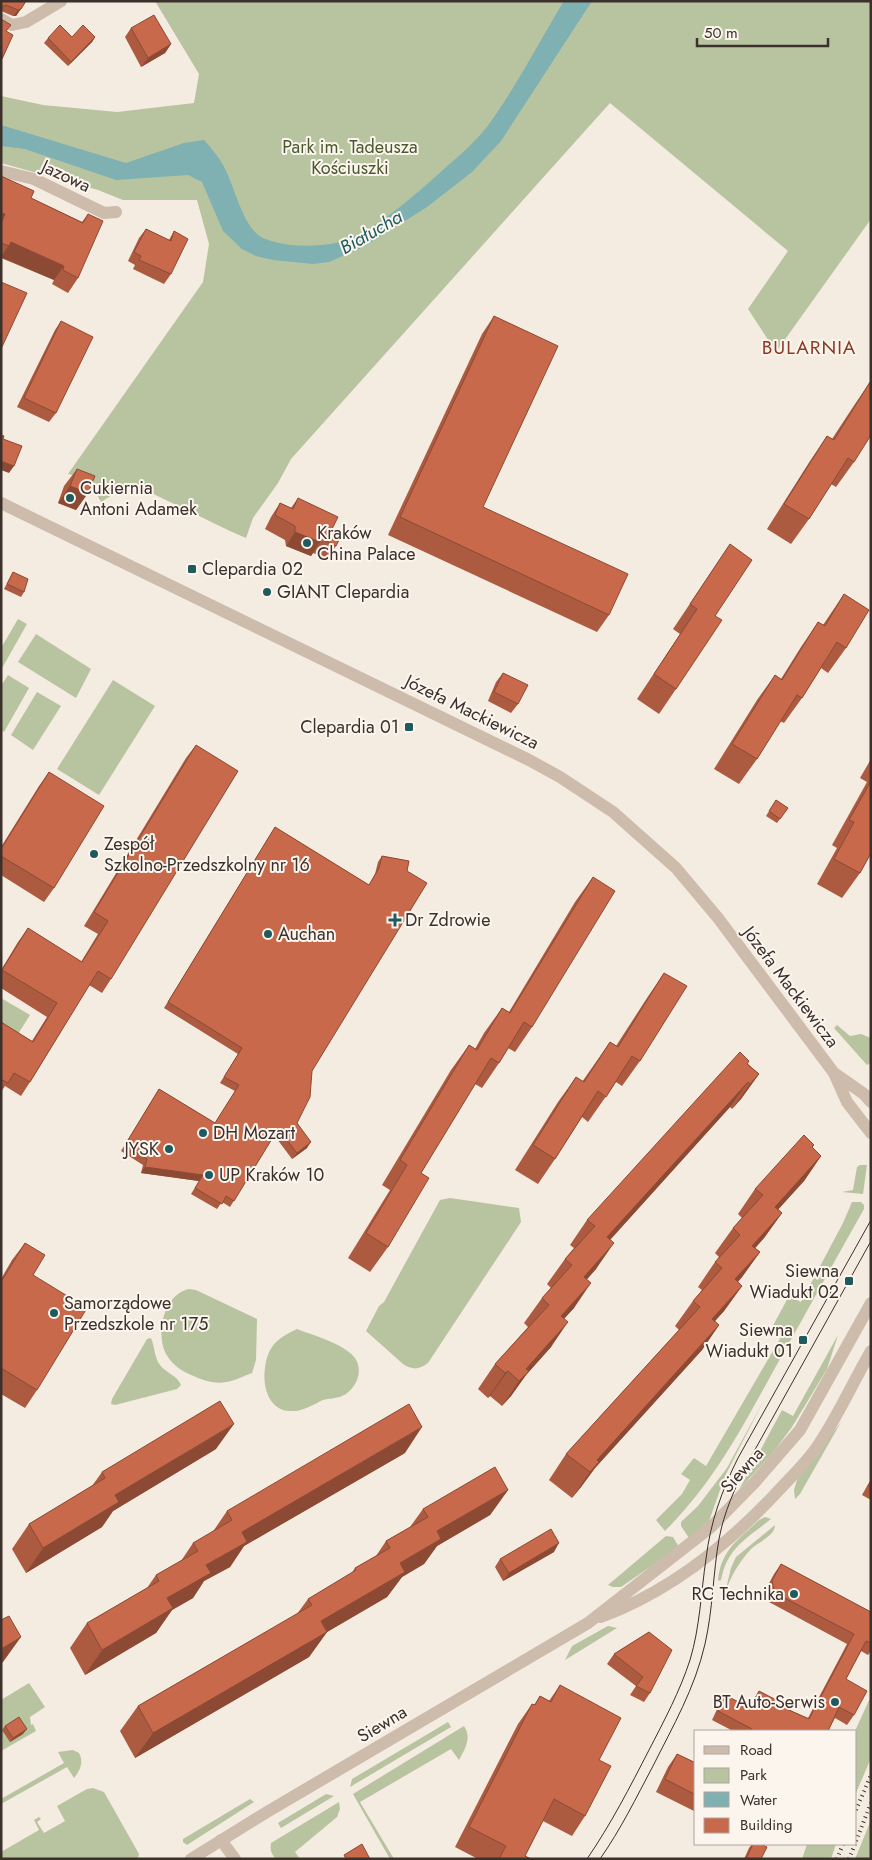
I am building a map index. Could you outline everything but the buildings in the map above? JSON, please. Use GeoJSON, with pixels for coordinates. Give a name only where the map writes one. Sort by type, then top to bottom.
{"type":"FeatureCollection","features":[{"type":"Feature","properties":{"kind":"street"},"geometry":{"type":"LineString","coordinates":[[1,19],[12,25],[26,22],[61,1]]}},
{"type":"Feature","properties":{"kind":"street","name":"Jazowa"},"geometry":{"type":"LineString","coordinates":[[1,172],[34,179],[104,213],[116,212]]}},
{"type":"Feature","properties":{"kind":"street","name":"Józefa Mackiewicza"},"geometry":{"type":"LineString","coordinates":[[2,504],[529,760],[560,777],[613,812],[644,838],[682,875],[718,918],[834,1073],[847,1102],[871,1133]]}},
{"type":"Feature","properties":{"kind":"street","name":"Józefa Mackiewicza"},"geometry":{"type":"LineString","coordinates":[[834,1073],[864,1094],[871,1102]]}},
{"type":"Feature","properties":{"kind":"street","name":"Siewna"},"geometry":{"type":"LineString","coordinates":[[191,1859],[592,1620],[711,1528],[788,1445],[810,1413],[871,1303]]}},
{"type":"Feature","properties":{"kind":"street","name":"Siewna"},"geometry":{"type":"LineString","coordinates":[[592,1620],[622,1609],[666,1586],[713,1552],[753,1517],[819,1444],[871,1351]]}},
{"type":"Feature","properties":{"kind":"street"},"geometry":{"type":"LineString","coordinates":[[221,1840],[235,1859]]}},
{"type":"Feature","properties":{"kind":"green space","name":"Park im. Tadeusza Kościuszki"},"geometry":{"type":"Polygon","coordinates":[[[155,1],[871,1],[871,219],[776,352],[748,309],[788,251],[610,103],[291,459],[278,483],[253,518],[246,538],[139,487],[128,485],[101,502],[95,491],[93,479],[68,474],[203,282],[209,244],[197,200],[123,200],[98,190],[1,163],[1,96],[43,105],[117,112],[194,103],[199,74],[155,1]]]}},
{"type":"Feature","properties":{"kind":"green space"},"geometry":{"type":"Polygon","coordinates":[[[18,619],[27,624],[1,670],[1,648],[18,619]]]}},
{"type":"Feature","properties":{"kind":"green space"},"geometry":{"type":"Polygon","coordinates":[[[36,634],[91,669],[76,698],[18,662],[36,634]]]}},
{"type":"Feature","properties":{"kind":"green space"},"geometry":{"type":"Polygon","coordinates":[[[8,675],[29,688],[4,732],[1,730],[1,686],[8,675]]]}},
{"type":"Feature","properties":{"kind":"green space"},"geometry":{"type":"Polygon","coordinates":[[[113,680],[155,706],[99,795],[57,769],[113,680]]]}},
{"type":"Feature","properties":{"kind":"green space"},"geometry":{"type":"Polygon","coordinates":[[[37,692],[61,706],[33,750],[11,735],[37,692]]]}},
{"type":"Feature","properties":{"kind":"green space"},"geometry":{"type":"Polygon","coordinates":[[[1,998],[30,1015],[10,1047],[1,1042],[1,998]]]}},
{"type":"Feature","properties":{"kind":"green space"},"geometry":{"type":"Polygon","coordinates":[[[837,1025],[850,1036],[861,1034],[871,1038],[871,1063],[867,1065],[834,1028],[837,1025]]]}},
{"type":"Feature","properties":{"kind":"green space"},"geometry":{"type":"Polygon","coordinates":[[[867,1165],[863,1194],[842,1192],[853,1190],[857,1167],[867,1165]]]}},
{"type":"Feature","properties":{"kind":"green space"},"geometry":{"type":"Polygon","coordinates":[[[450,1198],[519,1208],[521,1222],[428,1363],[419,1368],[412,1368],[403,1364],[366,1331],[440,1200],[450,1198]]]}},
{"type":"Feature","properties":{"kind":"green space"},"geometry":{"type":"Polygon","coordinates":[[[852,1202],[861,1202],[864,1205],[864,1209],[751,1412],[713,1474],[665,1531],[656,1520],[682,1494],[690,1480],[681,1474],[694,1458],[706,1466],[781,1337],[770,1331],[789,1296],[801,1302],[843,1223],[852,1202]]]}},
{"type":"Feature","properties":{"kind":"green space"},"geometry":{"type":"Polygon","coordinates":[[[189,1289],[196,1290],[257,1319],[256,1360],[252,1373],[236,1380],[218,1383],[211,1382],[183,1371],[166,1354],[161,1336],[164,1316],[173,1298],[180,1292],[189,1289]]]}},
{"type":"Feature","properties":{"kind":"green space"},"geometry":{"type":"Polygon","coordinates":[[[297,1329],[344,1348],[358,1363],[359,1374],[355,1385],[342,1396],[323,1400],[301,1410],[286,1411],[273,1404],[269,1398],[264,1376],[266,1360],[271,1348],[279,1339],[297,1329]]]}},
{"type":"Feature","properties":{"kind":"green space"},"geometry":{"type":"Polygon","coordinates":[[[838,1335],[827,1369],[792,1427],[775,1450],[739,1490],[782,1410],[793,1416],[838,1335]]]}},
{"type":"Feature","properties":{"kind":"green space"},"geometry":{"type":"Polygon","coordinates":[[[151,1338],[160,1365],[177,1379],[181,1385],[177,1389],[115,1405],[111,1404],[112,1399],[147,1339],[151,1338]]]}},
{"type":"Feature","properties":{"kind":"green space"},"geometry":{"type":"Polygon","coordinates":[[[764,1400],[725,1476],[709,1521],[689,1538],[681,1526],[681,1522],[698,1506],[727,1468],[764,1400]]]}},
{"type":"Feature","properties":{"kind":"green space"},"geometry":{"type":"Polygon","coordinates":[[[841,1422],[800,1494],[795,1499],[794,1490],[797,1480],[841,1422]]]}},
{"type":"Feature","properties":{"kind":"green space"},"geometry":{"type":"Polygon","coordinates":[[[765,1517],[771,1519],[746,1538],[733,1552],[724,1569],[721,1580],[718,1581],[721,1566],[731,1547],[755,1523],[765,1517]]]}},
{"type":"Feature","properties":{"kind":"green space"},"geometry":{"type":"Polygon","coordinates":[[[775,1525],[769,1536],[751,1549],[743,1559],[725,1593],[731,1568],[736,1557],[775,1525]]]}},
{"type":"Feature","properties":{"kind":"green space"},"geometry":{"type":"Polygon","coordinates":[[[666,1536],[673,1537],[679,1547],[621,1587],[608,1585],[666,1536]]]}},
{"type":"Feature","properties":{"kind":"green space"},"geometry":{"type":"Polygon","coordinates":[[[608,1626],[617,1628],[565,1660],[572,1646],[608,1626]]]}},
{"type":"Feature","properties":{"kind":"green space"},"geometry":{"type":"Polygon","coordinates":[[[29,1683],[45,1707],[30,1717],[31,1725],[33,1724],[36,1731],[1,1751],[1,1700],[29,1683]]]}},
{"type":"Feature","properties":{"kind":"green space"},"geometry":{"type":"Polygon","coordinates":[[[871,1696],[871,1758],[857,1791],[857,1730],[855,1730],[871,1696]]]}},
{"type":"Feature","properties":{"kind":"green space"},"geometry":{"type":"Polygon","coordinates":[[[448,1722],[451,1727],[350,1787],[352,1779],[448,1722]]]}},
{"type":"Feature","properties":{"kind":"green space"},"geometry":{"type":"Polygon","coordinates":[[[464,1726],[468,1739],[459,1760],[451,1749],[360,1802],[394,1859],[390,1859],[353,1794],[464,1726]]]}},
{"type":"Feature","properties":{"kind":"green space"},"geometry":{"type":"Polygon","coordinates":[[[73,1750],[79,1753],[81,1760],[80,1769],[74,1778],[67,1767],[1,1804],[1,1799],[64,1763],[58,1752],[73,1750]]]}},
{"type":"Feature","properties":{"kind":"green space"},"geometry":{"type":"Polygon","coordinates":[[[93,1788],[104,1792],[139,1854],[138,1858],[1,1859],[1,1852],[39,1830],[34,1820],[39,1817],[41,1819],[37,1822],[44,1833],[65,1821],[57,1806],[87,1789],[93,1788]]]}},
{"type":"Feature","properties":{"kind":"green space"},"geometry":{"type":"Polygon","coordinates":[[[326,1794],[334,1796],[281,1828],[278,1823],[326,1794]]]}},
{"type":"Feature","properties":{"kind":"green space"},"geometry":{"type":"Polygon","coordinates":[[[250,1799],[254,1802],[187,1845],[183,1842],[183,1839],[250,1799]]]}},
{"type":"Feature","properties":{"kind":"green space"},"geometry":{"type":"Polygon","coordinates":[[[339,1802],[340,1809],[337,1817],[295,1852],[300,1859],[276,1859],[274,1857],[271,1852],[271,1843],[339,1802]]]}},
{"type":"Feature","properties":{"kind":"green space"},"geometry":{"type":"Polygon","coordinates":[[[871,1820],[871,1859],[855,1859],[871,1820]]]}},
{"type":"Feature","properties":{"kind":"green space"},"geometry":{"type":"Polygon","coordinates":[[[807,1845],[836,1845],[831,1859],[802,1859],[807,1845]]]}},
{"type":"Feature","properties":{"kind":"water","name":"Białucha"},"geometry":{"type":"Polygon","coordinates":[[[564,1],[592,1],[501,141],[472,172],[427,207],[359,249],[329,262],[313,264],[273,260],[256,256],[242,249],[223,231],[202,182],[188,175],[116,180],[25,149],[1,146],[1,125],[126,163],[184,143],[204,140],[218,156],[244,215],[254,231],[261,237],[269,241],[303,246],[337,243],[372,227],[398,209],[477,138],[487,127],[507,97],[564,1]]]}},
{"type":"Feature","properties":{"kind":"tram line"},"geometry":{"type":"LineString","coordinates":[[587,1859],[635,1778],[686,1672],[696,1635],[710,1533],[732,1470],[871,1220]]}},
{"type":"Feature","properties":{"kind":"tram line"},"geometry":{"type":"LineString","coordinates":[[600,1859],[622,1825],[653,1766],[683,1706],[701,1660],[708,1631],[719,1539],[734,1491],[747,1464],[871,1241]]}},
{"type":"Feature","properties":{"kind":"railway"},"geometry":{"type":"LineString","coordinates":[[857,1808],[871,1775]]}},
{"type":"Feature","properties":{"kind":"railway"},"geometry":{"type":"LineString","coordinates":[[857,1838],[871,1803]]}},
{"type":"Feature","properties":{"kind":"railway"},"geometry":{"type":"LineString","coordinates":[[837,1859],[843,1845]]}},
{"type":"Feature","properties":{"kind":"railway"},"geometry":{"type":"LineString","coordinates":[[849,1859],[855,1845]]}},
{"type":"Feature","properties":{"kind":"place","name":"Cukiernia Antoni Adamek"},"geometry":{"type":"Point","coordinates":[70,498]}},
{"type":"Feature","properties":{"kind":"place","name":"Kraków China Palace"},"geometry":{"type":"Point","coordinates":[307,543]}},
{"type":"Feature","properties":{"kind":"place","name":"Clepardia 02"},"geometry":{"type":"Point","coordinates":[192,569]}},
{"type":"Feature","properties":{"kind":"place","name":"GIANT Clepardia"},"geometry":{"type":"Point","coordinates":[267,592]}},
{"type":"Feature","properties":{"kind":"place","name":"Clepardia 01"},"geometry":{"type":"Point","coordinates":[409,727]}},
{"type":"Feature","properties":{"kind":"place","name":"Zespół Szkolno-Przedszkolny nr 16"},"geometry":{"type":"Point","coordinates":[94,854]}},
{"type":"Feature","properties":{"kind":"place","name":"Dr Zdrowie"},"geometry":{"type":"Point","coordinates":[395,920]}},
{"type":"Feature","properties":{"kind":"place","name":"Auchan"},"geometry":{"type":"Point","coordinates":[268,934]}},
{"type":"Feature","properties":{"kind":"place","name":"DH Mozart"},"geometry":{"type":"Point","coordinates":[203,1133]}},
{"type":"Feature","properties":{"kind":"place","name":"JYSK"},"geometry":{"type":"Point","coordinates":[169,1149]}},
{"type":"Feature","properties":{"kind":"place","name":"UP Kraków 10"},"geometry":{"type":"Point","coordinates":[209,1175]}},
{"type":"Feature","properties":{"kind":"place","name":"Siewna Wiadukt 02"},"geometry":{"type":"Point","coordinates":[849,1281]}},
{"type":"Feature","properties":{"kind":"place","name":"Samorządowe Przedszkole nr 175"},"geometry":{"type":"Point","coordinates":[54,1313]}},
{"type":"Feature","properties":{"kind":"place","name":"Siewna Wiadukt 01"},"geometry":{"type":"Point","coordinates":[803,1340]}},
{"type":"Feature","properties":{"kind":"place","name":"RC Technika"},"geometry":{"type":"Point","coordinates":[794,1594]}},
{"type":"Feature","properties":{"kind":"place","name":"BT Auto-Serwis"},"geometry":{"type":"Point","coordinates":[835,1702]}},
{"type":"Feature","properties":{"kind":"district","name":"BULARNIA"},"geometry":{"type":"Point","coordinates":[809,347]}}]}
